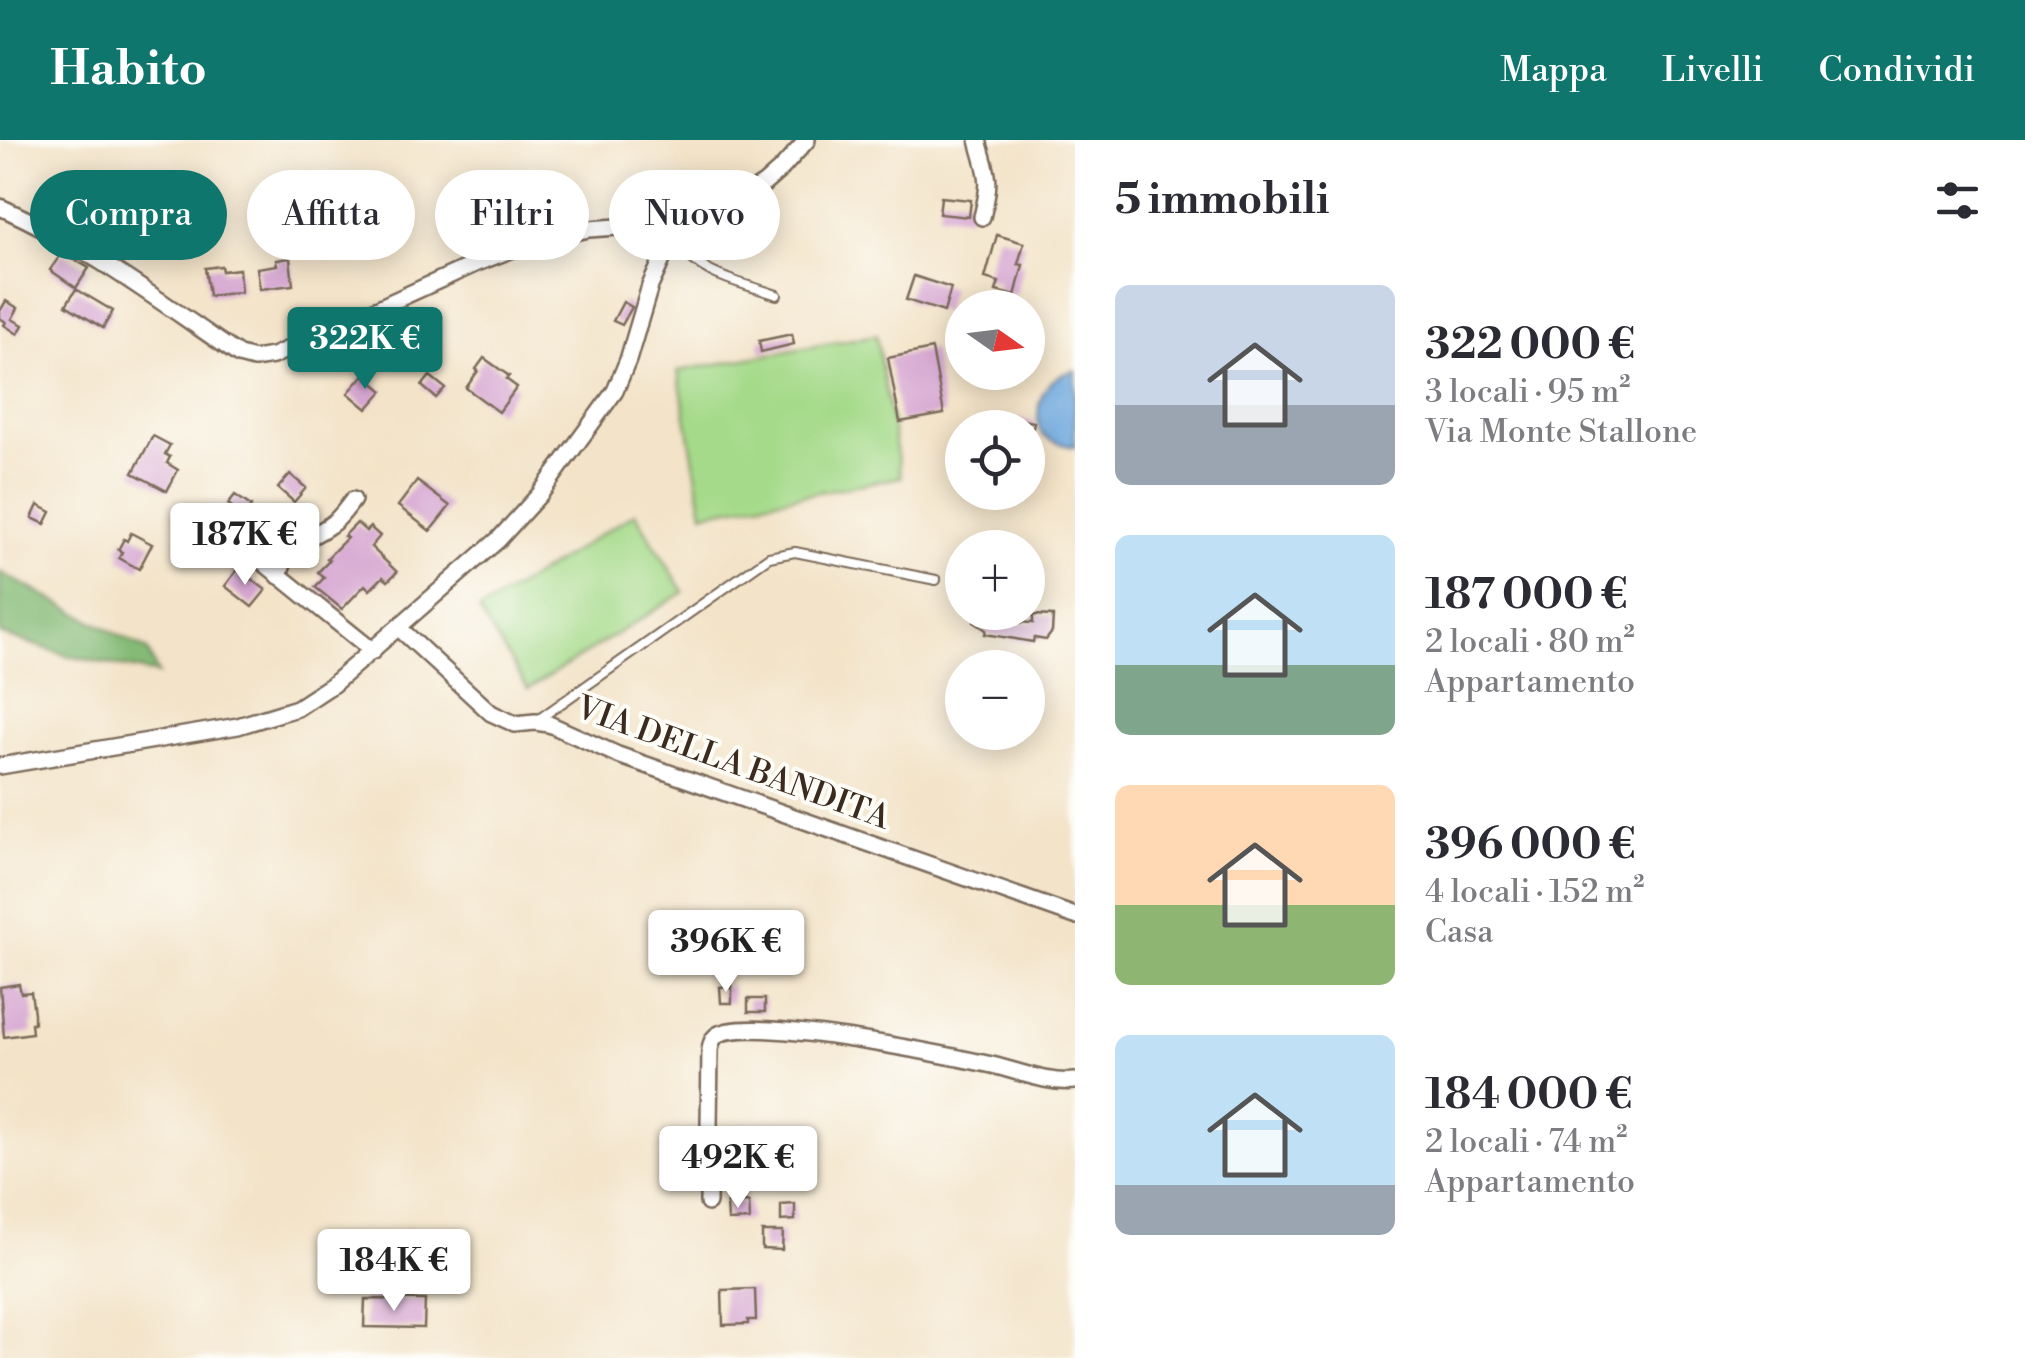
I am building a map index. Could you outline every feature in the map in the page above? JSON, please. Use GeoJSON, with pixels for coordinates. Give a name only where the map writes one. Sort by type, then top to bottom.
{"type":"FeatureCollection","features":[{"type":"Feature","properties":{"kind":"street"},"geometry":{"type":"LineString","coordinates":[[780,170],[807,140]]}},
{"type":"Feature","properties":{"kind":"street"},"geometry":{"type":"LineString","coordinates":[[978,140],[989,176],[982,217]]}},
{"type":"Feature","properties":{"kind":"street"},"geometry":{"type":"LineString","coordinates":[[0,207],[53,232],[239,354],[254,359],[272,356],[487,259],[546,237],[609,228]]}},
{"type":"Feature","properties":{"kind":"street"},"geometry":{"type":"LineString","coordinates":[[0,766],[185,736],[266,718],[290,711],[340,680],[499,539],[607,404],[623,374],[662,260]]}},
{"type":"Feature","properties":{"kind":"street"},"geometry":{"type":"LineString","coordinates":[[279,576],[284,558],[292,548],[331,525],[353,500]]}},
{"type":"Feature","properties":{"kind":"street"},"geometry":{"type":"LineString","coordinates":[[243,546],[373,651]]}},
{"type":"Feature","properties":{"kind":"street","name":"VIA DELLA BANDITA"},"geometry":{"type":"LineString","coordinates":[[399,628],[491,713],[514,724],[549,724],[618,755],[1075,916]]}},
{"type":"Feature","properties":{"kind":"street"},"geometry":{"type":"LineString","coordinates":[[708,1203],[710,1050],[714,1039],[722,1033],[765,1030],[818,1034],[1056,1081],[1075,1081]]}},
{"type":"Feature","properties":{"kind":"lane"},"geometry":{"type":"LineString","coordinates":[[691,260],[706,270],[777,294]]}},
{"type":"Feature","properties":{"kind":"lane"},"geometry":{"type":"LineString","coordinates":[[536,722],[769,556],[795,552],[936,580]]}},
{"type":"Feature","properties":{"kind":"green space"},"geometry":{"type":"Polygon","coordinates":[[[876,335],[901,477],[703,513],[678,371],[876,335]]]}},
{"type":"Feature","properties":{"kind":"green space"},"geometry":{"type":"Polygon","coordinates":[[[635,513],[684,592],[528,689],[479,611],[635,513]]]}},
{"type":"Feature","properties":{"kind":"green space"},"geometry":{"type":"Polygon","coordinates":[[[0,572],[147,650],[158,674],[69,656],[0,634],[0,572]]]}},
{"type":"Feature","properties":{"kind":"water"},"geometry":{"type":"Polygon","coordinates":[[[1075,370],[1075,447],[1045,437],[1045,410],[1039,410],[1048,385],[1075,370]]]}},
{"type":"Feature","properties":{"kind":"building"},"geometry":{"type":"Polygon","coordinates":[[[941,197],[971,200],[969,217],[939,214],[941,197]]]}},
{"type":"Feature","properties":{"kind":"building"},"geometry":{"type":"Polygon","coordinates":[[[997,235],[1024,243],[1017,290],[996,290],[999,282],[985,278],[997,235]]]}},
{"type":"Feature","properties":{"kind":"building"},"geometry":{"type":"Polygon","coordinates":[[[57,260],[75,260],[89,268],[76,288],[50,270],[57,260]]]}},
{"type":"Feature","properties":{"kind":"building"},"geometry":{"type":"Polygon","coordinates":[[[276,260],[290,260],[293,285],[260,289],[257,268],[277,265],[276,260]]]}},
{"type":"Feature","properties":{"kind":"building"},"geometry":{"type":"Polygon","coordinates":[[[221,266],[222,271],[239,269],[241,292],[209,296],[205,268],[221,266]]]}},
{"type":"Feature","properties":{"kind":"building"},"geometry":{"type":"Polygon","coordinates":[[[914,276],[951,288],[945,290],[944,312],[906,300],[914,276]]]}},
{"type":"Feature","properties":{"kind":"building"},"geometry":{"type":"Polygon","coordinates":[[[76,289],[113,311],[103,328],[66,305],[76,289]]]}},
{"type":"Feature","properties":{"kind":"building"},"geometry":{"type":"Polygon","coordinates":[[[6,301],[18,308],[12,319],[23,325],[18,334],[0,318],[6,301]]]}},
{"type":"Feature","properties":{"kind":"building"},"geometry":{"type":"Polygon","coordinates":[[[623,302],[632,307],[622,325],[613,321],[623,302]]]}},
{"type":"Feature","properties":{"kind":"building"},"geometry":{"type":"Polygon","coordinates":[[[792,334],[794,344],[761,352],[759,341],[792,334]]]}},
{"type":"Feature","properties":{"kind":"building"},"geometry":{"type":"Polygon","coordinates":[[[932,349],[944,414],[900,422],[888,358],[932,349]]]}},
{"type":"Feature","properties":{"kind":"building"},"geometry":{"type":"Polygon","coordinates":[[[484,358],[517,387],[499,412],[466,388],[484,358]]]}},
{"type":"Feature","properties":{"kind":"building"},"geometry":{"type":"Polygon","coordinates":[[[364,375],[383,391],[367,409],[348,393],[364,375]]]}},
{"type":"Feature","properties":{"kind":"building"},"geometry":{"type":"Polygon","coordinates":[[[430,376],[445,388],[436,398],[422,386],[430,376]]]}},
{"type":"Feature","properties":{"kind":"building"},"geometry":{"type":"Polygon","coordinates":[[[153,436],[170,445],[165,454],[170,457],[167,463],[178,470],[167,491],[133,473],[153,436]]]}},
{"type":"Feature","properties":{"kind":"building"},"geometry":{"type":"Polygon","coordinates":[[[290,474],[306,488],[294,502],[278,488],[290,474]]]}},
{"type":"Feature","properties":{"kind":"building"},"geometry":{"type":"Polygon","coordinates":[[[417,481],[450,506],[430,531],[398,506],[417,481]]]}},
{"type":"Feature","properties":{"kind":"building"},"geometry":{"type":"Polygon","coordinates":[[[235,495],[251,506],[244,516],[228,504],[235,495]]]}},
{"type":"Feature","properties":{"kind":"building"},"geometry":{"type":"Polygon","coordinates":[[[38,505],[51,512],[45,524],[32,518],[38,505]]]}},
{"type":"Feature","properties":{"kind":"building"},"geometry":{"type":"Polygon","coordinates":[[[357,523],[380,536],[371,547],[397,572],[388,581],[383,577],[370,590],[365,585],[342,609],[315,587],[324,578],[318,572],[330,560],[327,558],[357,523]]]}},
{"type":"Feature","properties":{"kind":"building"},"geometry":{"type":"Polygon","coordinates":[[[131,533],[152,544],[139,569],[119,558],[122,552],[118,550],[131,533]]]}},
{"type":"Feature","properties":{"kind":"building"},"geometry":{"type":"Polygon","coordinates":[[[238,569],[266,590],[252,607],[225,586],[238,569]]]}},
{"type":"Feature","properties":{"kind":"building"},"geometry":{"type":"Polygon","coordinates":[[[1045,616],[1053,616],[1052,632],[1046,640],[1034,638],[1033,642],[985,634],[986,630],[1045,630],[1045,616]]]}},
{"type":"Feature","properties":{"kind":"building"},"geometry":{"type":"Polygon","coordinates":[[[19,984],[21,993],[31,992],[32,1033],[4,1037],[0,987],[19,984]]]}},
{"type":"Feature","properties":{"kind":"building"},"geometry":{"type":"Polygon","coordinates":[[[732,986],[732,1003],[721,1003],[720,987],[732,986]]]}},
{"type":"Feature","properties":{"kind":"building"},"geometry":{"type":"Polygon","coordinates":[[[748,999],[765,999],[765,1012],[748,1012],[748,999]]]}},
{"type":"Feature","properties":{"kind":"building"},"geometry":{"type":"Polygon","coordinates":[[[749,1202],[750,1220],[728,1221],[727,1203],[749,1202]]]}},
{"type":"Feature","properties":{"kind":"building"},"geometry":{"type":"Polygon","coordinates":[[[795,1204],[795,1220],[781,1221],[781,1205],[795,1204]]]}},
{"type":"Feature","properties":{"kind":"building"},"geometry":{"type":"Polygon","coordinates":[[[762,1232],[783,1232],[782,1250],[762,1249],[762,1232]]]}},
{"type":"Feature","properties":{"kind":"building"},"geometry":{"type":"Polygon","coordinates":[[[755,1289],[756,1320],[723,1325],[722,1290],[755,1289]]]}},
{"type":"Feature","properties":{"kind":"building"},"geometry":{"type":"Polygon","coordinates":[[[365,1299],[425,1300],[424,1328],[364,1327],[365,1299]]]}}]}
